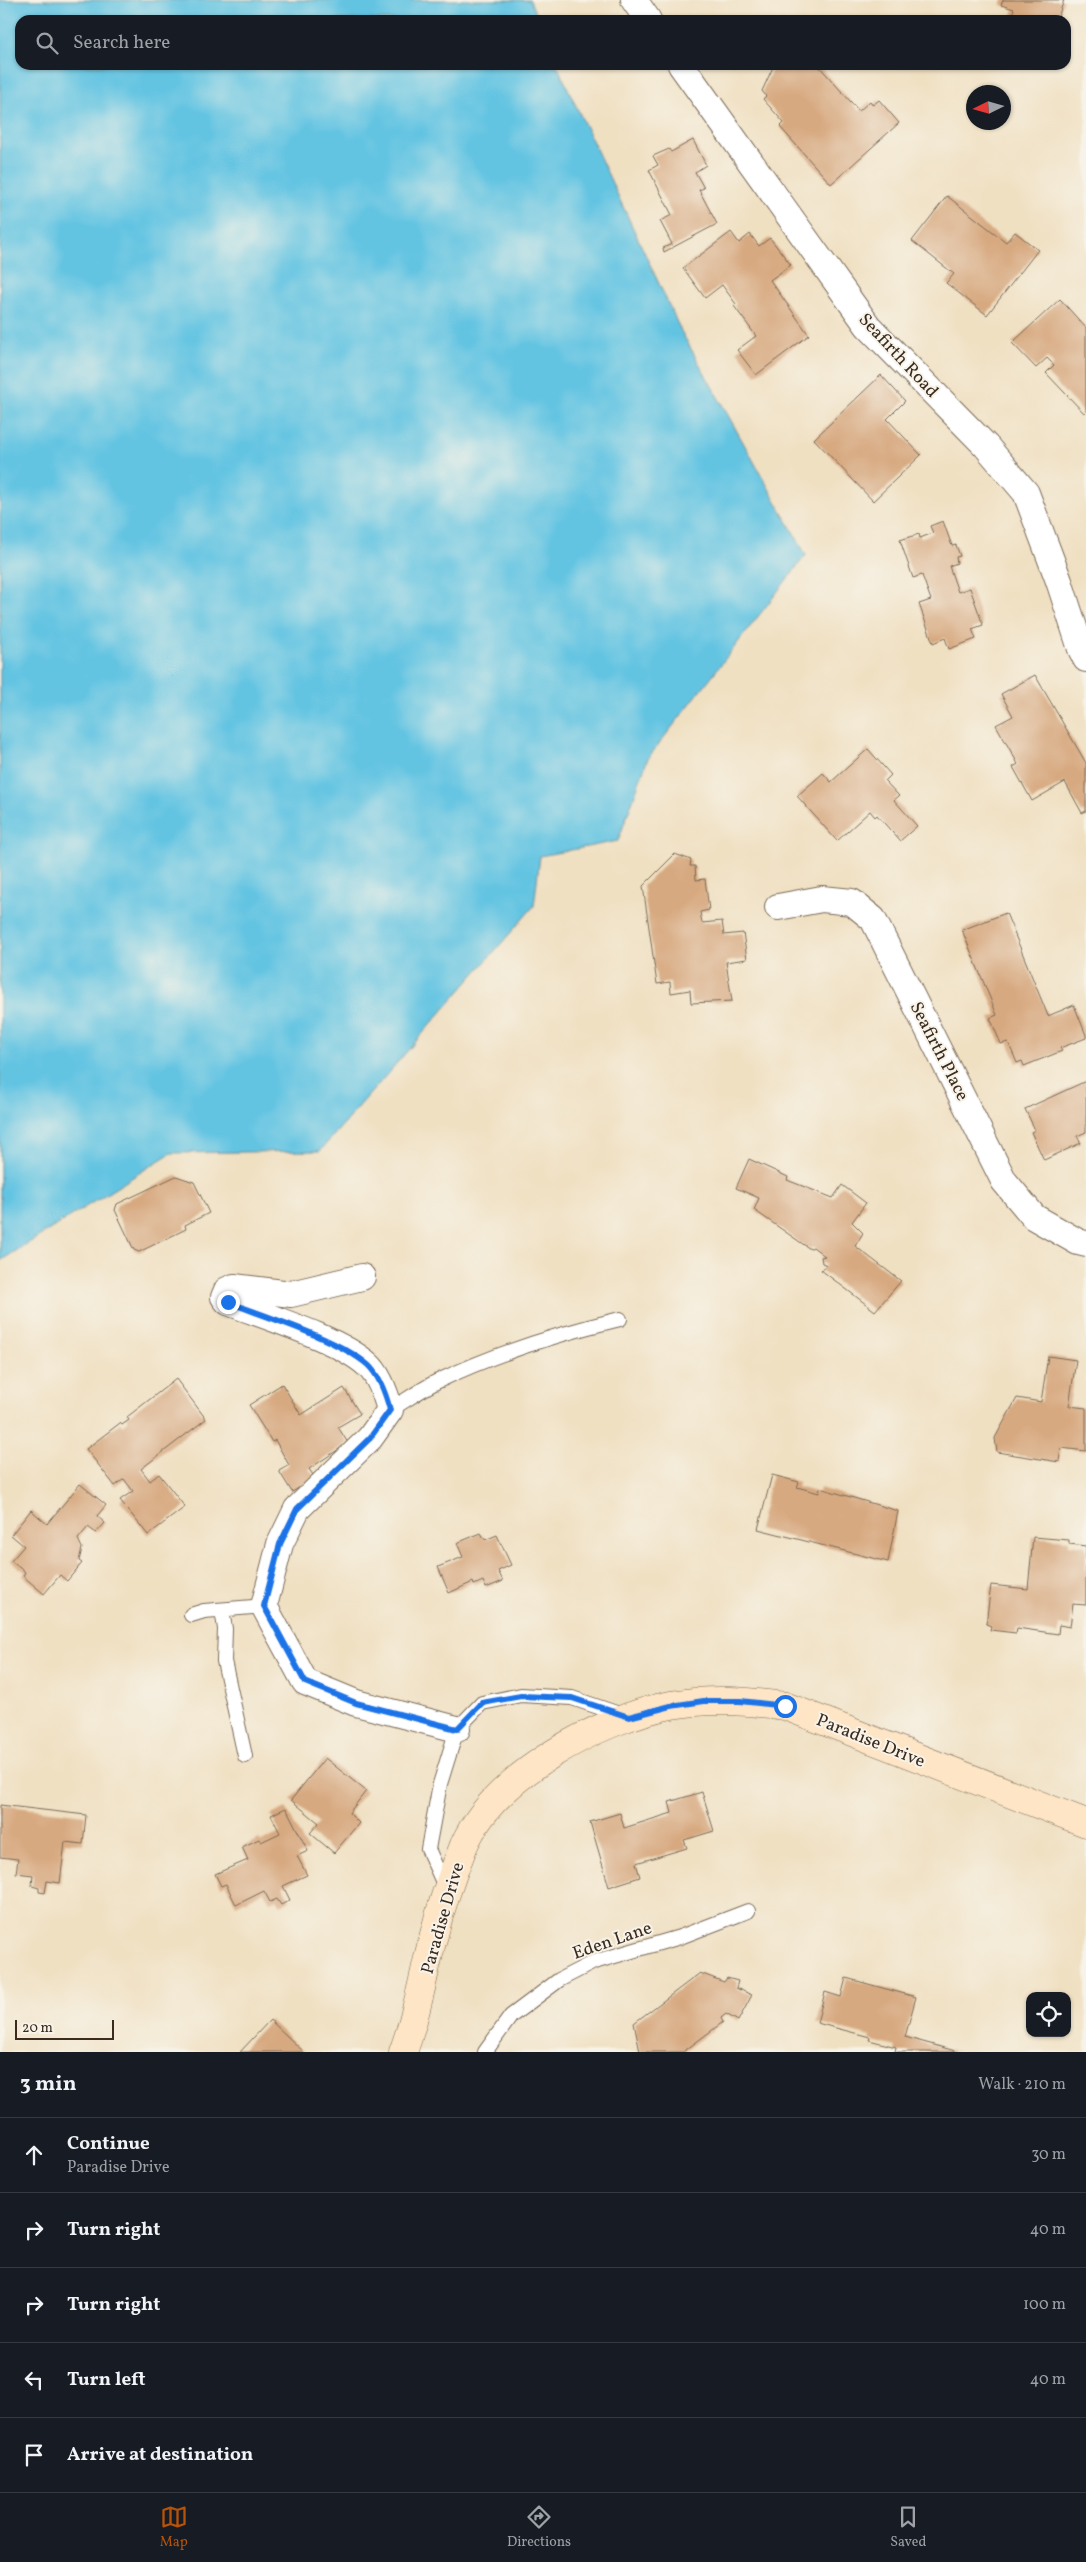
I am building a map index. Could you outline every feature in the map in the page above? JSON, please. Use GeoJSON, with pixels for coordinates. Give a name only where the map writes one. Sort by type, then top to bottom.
{"type":"FeatureCollection","features":[{"type":"Feature","properties":{"kind":"street"},"geometry":{"type":"LineString","coordinates":[[634,0],[644,15]]}},
{"type":"Feature","properties":{"kind":"street","name":"Seafirth Road"},"geometry":{"type":"LineString","coordinates":[[685,70],[868,326],[986,446],[1026,493],[1059,581],[1080,650],[1086,659]]}},
{"type":"Feature","properties":{"kind":"street","name":"Seafirth Place"},"geometry":{"type":"LineString","coordinates":[[778,907],[822,899],[852,902],[873,919],[1004,1181],[1034,1217],[1078,1242],[1086,1244]]}},
{"type":"Feature","properties":{"kind":"street"},"geometry":{"type":"LineString","coordinates":[[362,1277],[291,1294],[234,1287],[227,1290],[224,1297],[228,1302],[344,1348],[369,1366],[385,1392],[390,1410],[370,1438],[297,1509],[280,1544],[264,1606],[305,1682],[356,1703],[457,1729]]}},
{"type":"Feature","properties":{"kind":"street","name":"Paradise Drive"},"geometry":{"type":"LineString","coordinates":[[403,2052],[416,2017],[446,1890],[466,1843],[490,1807],[515,1780],[549,1756],[629,1717],[671,1706],[704,1701],[740,1701],[785,1706],[1086,1823]]}},
{"type":"Feature","properties":{"kind":"lane"},"geometry":{"type":"LineString","coordinates":[[390,1410],[435,1383],[487,1360],[569,1331],[620,1319]]}},
{"type":"Feature","properties":{"kind":"lane"},"geometry":{"type":"LineString","coordinates":[[191,1615],[204,1611],[264,1606]]}},
{"type":"Feature","properties":{"kind":"lane"},"geometry":{"type":"LineString","coordinates":[[222,1610],[225,1630],[224,1661],[245,1756]]}},
{"type":"Feature","properties":{"kind":"lane"},"geometry":{"type":"LineString","coordinates":[[446,1890],[428,1849],[440,1784],[457,1729],[482,1703],[521,1696],[572,1698],[629,1717]]}},
{"type":"Feature","properties":{"kind":"lane","name":"Eden Lane"},"geometry":{"type":"LineString","coordinates":[[485,2052],[512,2016],[559,1980],[594,1962],[680,1936],[748,1911]]}},
{"type":"Feature","properties":{"kind":"water"},"geometry":{"type":"Polygon","coordinates":[[[0,0],[530,0],[536,15],[15,15],[15,70],[559,70],[681,331],[806,555],[648,758],[618,841],[540,856],[534,906],[320,1151],[171,1153],[0,1261],[0,0]]]}},
{"type":"Feature","properties":{"kind":"building"},"geometry":{"type":"Polygon","coordinates":[[[1003,0],[1064,0],[1059,15],[1012,15],[1014,9],[1001,5],[1003,0]]]}},
{"type":"Feature","properties":{"kind":"building"},"geometry":{"type":"Polygon","coordinates":[[[772,70],[822,70],[859,111],[870,101],[873,105],[879,100],[899,123],[831,184],[780,127],[784,123],[763,99],[766,96],[762,91],[772,70]]]}},
{"type":"Feature","properties":{"kind":"building"},"geometry":{"type":"Polygon","coordinates":[[[693,140],[706,165],[695,172],[704,188],[699,190],[717,224],[664,252],[663,248],[672,244],[660,221],[672,215],[649,170],[658,165],[653,156],[669,149],[671,152],[693,140]]]}},
{"type":"Feature","properties":{"kind":"building"},"geometry":{"type":"Polygon","coordinates":[[[947,196],[1006,242],[1015,232],[1038,250],[987,315],[946,283],[954,274],[912,241],[947,196]]]}},
{"type":"Feature","properties":{"kind":"building"},"geometry":{"type":"Polygon","coordinates":[[[731,232],[739,243],[750,234],[759,246],[770,238],[791,265],[770,280],[809,335],[756,375],[737,350],[756,336],[734,306],[736,304],[722,285],[705,298],[683,268],[731,232]]]}},
{"type":"Feature","properties":{"kind":"building"},"geometry":{"type":"Polygon","coordinates":[[[1060,299],[1086,328],[1086,412],[1084,413],[1046,373],[1054,365],[1047,358],[1036,368],[1012,343],[1060,299]]]}},
{"type":"Feature","properties":{"kind":"building"},"geometry":{"type":"Polygon","coordinates":[[[881,375],[905,401],[887,419],[921,455],[873,501],[814,439],[881,375]]]}},
{"type":"Feature","properties":{"kind":"building"},"geometry":{"type":"Polygon","coordinates":[[[943,521],[952,546],[956,545],[960,556],[956,557],[957,563],[949,566],[958,592],[970,588],[983,625],[972,629],[976,639],[949,649],[945,638],[933,643],[919,604],[931,600],[922,575],[913,578],[900,540],[919,534],[920,538],[933,533],[930,526],[943,521]]]}},
{"type":"Feature","properties":{"kind":"building"},"geometry":{"type":"Polygon","coordinates":[[[1035,675],[1086,763],[1086,811],[1082,813],[1065,782],[1032,801],[1013,767],[1018,764],[996,725],[1013,716],[1001,694],[1035,675]]]}},
{"type":"Feature","properties":{"kind":"building"},"geometry":{"type":"Polygon","coordinates":[[[868,749],[891,775],[885,781],[899,796],[894,800],[917,826],[900,841],[877,815],[875,817],[870,811],[837,841],[797,796],[823,773],[831,782],[868,749]]]}},
{"type":"Feature","properties":{"kind":"building"},"geometry":{"type":"Polygon","coordinates":[[[675,854],[691,860],[690,866],[695,866],[696,880],[705,879],[709,910],[700,912],[702,923],[722,921],[724,935],[743,933],[747,959],[726,962],[732,1001],[691,1003],[690,990],[671,993],[670,982],[657,984],[643,886],[675,854]]]}},
{"type":"Feature","properties":{"kind":"building"},"geometry":{"type":"Polygon","coordinates":[[[1006,913],[1048,1016],[1074,1005],[1086,1035],[1086,1038],[1060,1048],[1062,1051],[1024,1066],[1022,1061],[1017,1063],[1008,1042],[1001,1044],[990,1018],[997,1015],[962,930],[1006,913]]]}},
{"type":"Feature","properties":{"kind":"building"},"geometry":{"type":"Polygon","coordinates":[[[1086,1081],[1086,1132],[1077,1136],[1081,1143],[1044,1160],[1031,1132],[1035,1130],[1025,1109],[1086,1081]]]}},
{"type":"Feature","properties":{"kind":"building"},"geometry":{"type":"Polygon","coordinates":[[[749,1159],[788,1177],[787,1180],[833,1198],[842,1185],[866,1203],[852,1222],[863,1233],[855,1246],[901,1281],[875,1311],[821,1270],[827,1265],[822,1263],[821,1257],[825,1256],[813,1247],[810,1249],[754,1210],[759,1198],[736,1188],[749,1159]]]}},
{"type":"Feature","properties":{"kind":"building"},"geometry":{"type":"Polygon","coordinates":[[[176,1176],[194,1182],[209,1213],[185,1225],[186,1229],[139,1252],[134,1250],[115,1210],[117,1204],[176,1176]]]}},
{"type":"Feature","properties":{"kind":"building"},"geometry":{"type":"Polygon","coordinates":[[[1048,1356],[1076,1360],[1069,1406],[1086,1408],[1086,1451],[1061,1448],[1059,1462],[997,1452],[995,1438],[1017,1398],[1041,1402],[1048,1356]]]}},
{"type":"Feature","properties":{"kind":"building"},"geometry":{"type":"Polygon","coordinates":[[[176,1379],[206,1419],[141,1469],[150,1481],[159,1474],[185,1507],[148,1535],[120,1500],[133,1491],[124,1479],[115,1486],[86,1449],[120,1423],[122,1425],[129,1420],[127,1417],[176,1379]]]}},
{"type":"Feature","properties":{"kind":"building"},"geometry":{"type":"Polygon","coordinates":[[[282,1384],[301,1415],[344,1388],[360,1414],[338,1427],[348,1443],[309,1469],[315,1478],[292,1492],[279,1471],[289,1465],[275,1440],[272,1442],[249,1405],[282,1384]]]}},
{"type":"Feature","properties":{"kind":"building"},"geometry":{"type":"Polygon","coordinates":[[[772,1475],[799,1482],[797,1487],[819,1493],[820,1488],[898,1511],[888,1562],[758,1529],[772,1475]]]}},
{"type":"Feature","properties":{"kind":"building"},"geometry":{"type":"Polygon","coordinates":[[[80,1484],[106,1505],[97,1516],[105,1523],[96,1533],[88,1527],[78,1539],[82,1548],[79,1561],[82,1563],[67,1581],[60,1575],[44,1594],[23,1576],[25,1572],[11,1561],[24,1546],[11,1535],[31,1510],[47,1524],[80,1484]]]}},
{"type":"Feature","properties":{"kind":"building"},"geometry":{"type":"Polygon","coordinates":[[[481,1533],[485,1540],[497,1535],[511,1565],[498,1571],[503,1581],[486,1588],[483,1581],[474,1585],[473,1582],[449,1593],[438,1567],[463,1557],[457,1543],[481,1533]]]}},
{"type":"Feature","properties":{"kind":"building"},"geometry":{"type":"Polygon","coordinates":[[[1033,1537],[1069,1540],[1069,1544],[1086,1546],[1086,1605],[1073,1604],[1070,1627],[1059,1625],[1058,1634],[1017,1628],[1016,1633],[990,1630],[991,1626],[986,1624],[991,1585],[1028,1589],[1033,1537]]]}},
{"type":"Feature","properties":{"kind":"building"},"geometry":{"type":"Polygon","coordinates":[[[325,1758],[366,1791],[349,1813],[359,1823],[334,1853],[310,1833],[319,1823],[291,1800],[325,1758]]]}},
{"type":"Feature","properties":{"kind":"building"},"geometry":{"type":"Polygon","coordinates":[[[702,1792],[714,1831],[684,1840],[687,1848],[636,1863],[640,1877],[609,1887],[590,1822],[620,1813],[624,1828],[672,1813],[669,1802],[702,1792]]]}},
{"type":"Feature","properties":{"kind":"building"},"geometry":{"type":"Polygon","coordinates":[[[0,1805],[86,1815],[83,1844],[65,1842],[60,1883],[47,1881],[45,1893],[39,1892],[39,1888],[32,1886],[33,1875],[16,1873],[18,1859],[0,1857],[0,1805]]]}},
{"type":"Feature","properties":{"kind":"building"},"geometry":{"type":"Polygon","coordinates":[[[286,1808],[308,1851],[297,1856],[307,1875],[283,1886],[290,1900],[281,1905],[277,1899],[270,1902],[264,1891],[236,1905],[226,1884],[221,1886],[215,1874],[248,1860],[242,1847],[259,1839],[261,1842],[280,1833],[271,1815],[286,1808]]]}},
{"type":"Feature","properties":{"kind":"building"},"geometry":{"type":"Polygon","coordinates":[[[700,1973],[724,1982],[727,1978],[738,1981],[736,1988],[752,1995],[738,2021],[726,2014],[721,2018],[723,2022],[683,2052],[640,2052],[634,2023],[700,1973]]]}},
{"type":"Feature","properties":{"kind":"building"},"geometry":{"type":"Polygon","coordinates":[[[846,1978],[916,1997],[905,2037],[959,2052],[895,2052],[896,2047],[869,2040],[870,2037],[817,2023],[825,1992],[841,1997],[846,1978]]]}},
{"type":"Feature","properties":{"kind":"building"},"geometry":{"type":"Polygon","coordinates":[[[270,2020],[304,2052],[240,2052],[270,2020]]]}},
{"type":"Feature","properties":{"kind":"route"},"geometry":{"type":"LineString","coordinates":[[228,1302],[344,1348],[369,1366],[385,1392],[390,1410],[370,1438],[297,1509],[280,1544],[264,1606],[305,1682],[356,1703],[457,1729],[482,1703],[521,1696],[572,1698],[629,1717],[671,1706],[704,1701],[740,1701],[785,1706]]}}]}
